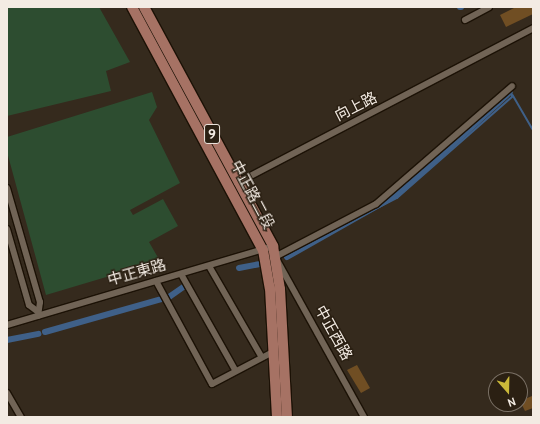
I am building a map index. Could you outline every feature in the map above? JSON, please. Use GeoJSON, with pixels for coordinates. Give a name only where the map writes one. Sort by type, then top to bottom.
{"type":"FeatureCollection","features":[{"type":"Feature","properties":{"kind":"main road","name":"中正路二段"},"geometry":{"type":"LineString","coordinates":[[132,7],[235,184]]}},
{"type":"Feature","properties":{"kind":"main road","name":"中正路二段"},"geometry":{"type":"LineString","coordinates":[[144,7],[271,255],[287,417]]}},
{"type":"Feature","properties":{"kind":"main road","name":"中正路二段"},"geometry":{"type":"LineString","coordinates":[[271,255],[273,352],[277,417]]}},
{"type":"Feature","properties":{"kind":"street"},"geometry":{"type":"LineString","coordinates":[[465,20],[489,7]]}},
{"type":"Feature","properties":{"kind":"street","name":"向上路"},"geometry":{"type":"LineString","coordinates":[[235,184],[533,28]]}},
{"type":"Feature","properties":{"kind":"street","name":"中正東路"},"geometry":{"type":"LineString","coordinates":[[7,325],[37,313],[209,266],[271,255],[386,196],[512,86]]}},
{"type":"Feature","properties":{"kind":"street"},"geometry":{"type":"LineString","coordinates":[[7,188],[40,302],[37,313],[29,305],[7,228]]}},
{"type":"Feature","properties":{"kind":"street","name":"中正西路"},"geometry":{"type":"LineString","coordinates":[[271,255],[364,417]]}},
{"type":"Feature","properties":{"kind":"street"},"geometry":{"type":"LineString","coordinates":[[209,266],[261,356]]}},
{"type":"Feature","properties":{"kind":"street"},"geometry":{"type":"LineString","coordinates":[[181,274],[235,370]]}},
{"type":"Feature","properties":{"kind":"street"},"geometry":{"type":"LineString","coordinates":[[156,281],[212,384],[261,356],[273,352]]}},
{"type":"Feature","properties":{"kind":"street"},"geometry":{"type":"LineString","coordinates":[[7,393],[21,417]]}},
{"type":"Feature","properties":{"kind":"green space"},"geometry":{"type":"Polygon","coordinates":[[[7,7],[99,7],[130,62],[106,71],[111,91],[7,116],[7,7]]]}},
{"type":"Feature","properties":{"kind":"green space"},"geometry":{"type":"Polygon","coordinates":[[[152,92],[157,107],[149,120],[180,183],[130,210],[133,215],[163,199],[178,226],[149,242],[160,261],[46,295],[7,152],[7,137],[152,92]]]}},
{"type":"Feature","properties":{"kind":"building"},"geometry":{"type":"Polygon","coordinates":[[[516,7],[533,7],[533,14],[506,27],[500,15],[516,7]]]}},
{"type":"Feature","properties":{"kind":"building"},"geometry":{"type":"Polygon","coordinates":[[[357,365],[370,388],[361,393],[347,370],[357,365]]]}},
{"type":"Feature","properties":{"kind":"building"},"geometry":{"type":"Polygon","coordinates":[[[532,396],[533,408],[528,410],[528,398],[532,396]]]}},
{"type":"Feature","properties":{"kind":"waterway"},"geometry":{"type":"LineString","coordinates":[[287,257],[398,194],[510,92]]}},
{"type":"Feature","properties":{"kind":"waterway"},"geometry":{"type":"LineString","coordinates":[[335,230],[397,198],[512,97],[511,93]]}},
{"type":"Feature","properties":{"kind":"waterway"},"geometry":{"type":"LineString","coordinates":[[513,95],[533,129]]}},
{"type":"Feature","properties":{"kind":"waterway"},"geometry":{"type":"LineString","coordinates":[[239,268],[259,264]]}},
{"type":"Feature","properties":{"kind":"waterway"},"geometry":{"type":"LineString","coordinates":[[45,332],[169,297],[185,286]]}},
{"type":"Feature","properties":{"kind":"waterway"},"geometry":{"type":"LineString","coordinates":[[7,340],[38,334]]}}]}
